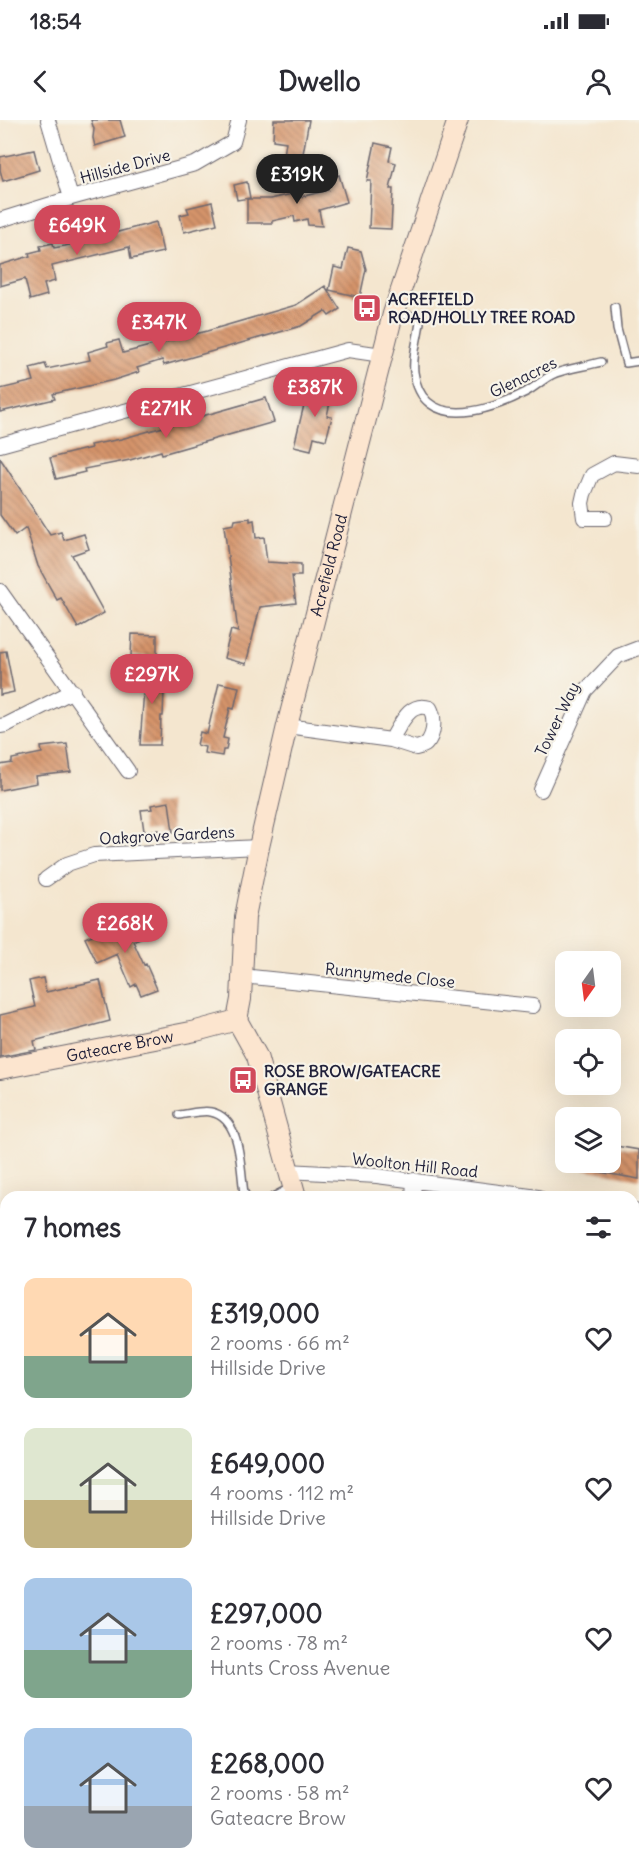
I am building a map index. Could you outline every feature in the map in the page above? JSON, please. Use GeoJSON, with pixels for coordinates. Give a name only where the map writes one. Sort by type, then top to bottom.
{"type":"FeatureCollection","features":[{"type":"Feature","properties":{"kind":"main road","name":"Acrefield Road"},"geometry":{"type":"LineString","coordinates":[[237,1020],[245,917],[288,726],[393,314],[458,120]]}},
{"type":"Feature","properties":{"kind":"main road","name":"Gateacre Brow"},"geometry":{"type":"LineString","coordinates":[[0,1070],[185,1033],[237,1020]]}},
{"type":"Feature","properties":{"kind":"main road"},"geometry":{"type":"LineString","coordinates":[[237,1020],[257,1056],[292,1185]]}},
{"type":"Feature","properties":{"kind":"street"},"geometry":{"type":"LineString","coordinates":[[48,120],[70,198]]}},
{"type":"Feature","properties":{"kind":"street","name":"Hillside Drive"},"geometry":{"type":"LineString","coordinates":[[0,220],[70,198],[195,164],[233,142],[239,120]]}},
{"type":"Feature","properties":{"kind":"street"},"geometry":{"type":"LineString","coordinates":[[0,445],[348,350],[382,355]]}},
{"type":"Feature","properties":{"kind":"street"},"geometry":{"type":"LineString","coordinates":[[605,518],[584,518],[582,504],[592,475],[614,463],[639,466]]}},
{"type":"Feature","properties":{"kind":"street"},"geometry":{"type":"LineString","coordinates":[[0,591],[128,771]]}},
{"type":"Feature","properties":{"kind":"street","name":"Tower Way"},"geometry":{"type":"LineString","coordinates":[[541,790],[585,691],[618,656],[639,648]]}},
{"type":"Feature","properties":{"kind":"street"},"geometry":{"type":"LineString","coordinates":[[0,726],[73,691]]}},
{"type":"Feature","properties":{"kind":"street"},"geometry":{"type":"LineString","coordinates":[[288,726],[392,740]]}},
{"type":"Feature","properties":{"kind":"street","name":"Oakgrove Gardens"},"geometry":{"type":"LineString","coordinates":[[46,879],[67,864],[94,855],[259,847]]}},
{"type":"Feature","properties":{"kind":"street","name":"Runnymede Close"},"geometry":{"type":"LineString","coordinates":[[242,976],[533,1006]]}},
{"type":"Feature","properties":{"kind":"street"},"geometry":{"type":"LineString","coordinates":[[413,1191],[414,1180]]}},
{"type":"Feature","properties":{"kind":"street","name":"Woolton Hill Road"},"geometry":{"type":"LineString","coordinates":[[292,1185],[414,1180],[494,1191]]}},
{"type":"Feature","properties":{"kind":"lane"},"geometry":{"type":"LineString","coordinates":[[615,308],[617,329],[626,363],[639,361]]}},
{"type":"Feature","properties":{"kind":"lane","name":"Glenacres"},"geometry":{"type":"LineString","coordinates":[[393,314],[412,316],[420,322],[413,359],[417,385],[425,399],[436,407],[452,411],[465,413],[488,409],[527,392],[554,373],[601,362]]}},
{"type":"Feature","properties":{"kind":"lane"},"geometry":{"type":"LineString","coordinates":[[179,1115],[209,1112],[221,1115],[227,1120],[236,1137],[244,1191]]}},
{"type":"Feature","properties":{"kind":"building"},"geometry":{"type":"Polygon","coordinates":[[[91,120],[120,120],[125,137],[95,146],[91,120]]]}},
{"type":"Feature","properties":{"kind":"building"},"geometry":{"type":"Polygon","coordinates":[[[274,120],[309,120],[301,165],[283,162],[286,142],[273,140],[274,120]]]}},
{"type":"Feature","properties":{"kind":"building"},"geometry":{"type":"Polygon","coordinates":[[[375,143],[392,147],[389,161],[396,163],[390,189],[393,189],[391,229],[369,228],[371,181],[367,181],[375,143]]]}},
{"type":"Feature","properties":{"kind":"building"},"geometry":{"type":"Polygon","coordinates":[[[34,150],[39,170],[3,181],[0,157],[34,150]]]}},
{"type":"Feature","properties":{"kind":"building"},"geometry":{"type":"Polygon","coordinates":[[[339,175],[347,202],[319,210],[322,226],[308,225],[307,219],[295,222],[294,216],[272,221],[272,223],[247,223],[247,199],[271,199],[300,192],[301,197],[328,190],[325,179],[339,175]]]}},
{"type":"Feature","properties":{"kind":"building"},"geometry":{"type":"Polygon","coordinates":[[[247,182],[250,198],[237,200],[234,185],[247,182]]]}},
{"type":"Feature","properties":{"kind":"building"},"geometry":{"type":"Polygon","coordinates":[[[212,202],[217,224],[184,232],[180,215],[189,213],[187,208],[212,202]]]}},
{"type":"Feature","properties":{"kind":"building"},"geometry":{"type":"Polygon","coordinates":[[[156,222],[163,252],[131,259],[129,247],[52,266],[55,281],[44,284],[47,295],[30,300],[25,279],[0,286],[0,265],[30,256],[29,253],[41,250],[40,246],[53,243],[54,248],[65,246],[156,222]]]}},
{"type":"Feature","properties":{"kind":"building"},"geometry":{"type":"Polygon","coordinates":[[[348,248],[361,251],[366,269],[360,297],[329,290],[334,267],[343,269],[348,248]]]}},
{"type":"Feature","properties":{"kind":"building"},"geometry":{"type":"Polygon","coordinates":[[[325,286],[340,309],[329,316],[325,311],[301,326],[164,365],[162,360],[137,368],[139,372],[114,380],[53,394],[55,399],[0,412],[0,389],[34,381],[30,368],[45,364],[47,369],[90,360],[88,352],[119,340],[123,353],[207,331],[296,305],[325,286]]]}},
{"type":"Feature","properties":{"kind":"building"},"geometry":{"type":"Polygon","coordinates":[[[315,384],[333,389],[327,416],[332,417],[326,440],[314,437],[311,450],[294,446],[304,405],[309,406],[315,384]]]}},
{"type":"Feature","properties":{"kind":"building"},"geometry":{"type":"Polygon","coordinates":[[[266,398],[274,422],[162,454],[161,451],[84,469],[85,472],[56,479],[50,458],[91,448],[90,445],[121,439],[266,398]]]}},
{"type":"Feature","properties":{"kind":"building"},"geometry":{"type":"Polygon","coordinates":[[[0,458],[50,535],[61,532],[64,540],[84,534],[89,549],[72,555],[104,613],[78,628],[61,598],[57,600],[38,566],[26,528],[15,536],[0,515],[0,458]]]}},
{"type":"Feature","properties":{"kind":"building"},"geometry":{"type":"Polygon","coordinates":[[[250,518],[250,521],[254,520],[256,538],[264,537],[267,562],[301,564],[301,576],[292,576],[296,603],[260,607],[246,664],[224,658],[231,630],[238,632],[224,526],[234,524],[235,520],[250,518]]]}},
{"type":"Feature","properties":{"kind":"building"},"geometry":{"type":"Polygon","coordinates":[[[132,634],[157,635],[157,657],[131,656],[132,634]]]}},
{"type":"Feature","properties":{"kind":"building"},"geometry":{"type":"Polygon","coordinates":[[[6,651],[14,692],[0,695],[0,652],[6,651]]]}},
{"type":"Feature","properties":{"kind":"building"},"geometry":{"type":"Polygon","coordinates":[[[146,661],[162,662],[160,689],[164,689],[160,745],[140,745],[146,661]]]}},
{"type":"Feature","properties":{"kind":"building"},"geometry":{"type":"Polygon","coordinates":[[[219,683],[239,687],[234,709],[230,708],[223,738],[228,739],[222,756],[204,753],[205,747],[197,745],[200,732],[207,734],[219,683]]]}},
{"type":"Feature","properties":{"kind":"building"},"geometry":{"type":"Polygon","coordinates":[[[67,744],[71,772],[36,776],[37,783],[0,790],[0,765],[12,763],[12,759],[42,753],[41,747],[67,744]]]}},
{"type":"Feature","properties":{"kind":"building"},"geometry":{"type":"Polygon","coordinates":[[[169,802],[173,832],[144,831],[141,810],[152,809],[151,805],[169,802]]]}},
{"type":"Feature","properties":{"kind":"building"},"geometry":{"type":"Polygon","coordinates":[[[142,919],[149,934],[133,941],[157,989],[141,995],[136,984],[131,987],[117,954],[97,963],[85,938],[102,931],[104,936],[142,919]]]}},
{"type":"Feature","properties":{"kind":"building"},"geometry":{"type":"Polygon","coordinates":[[[43,978],[46,992],[100,980],[110,1021],[34,1041],[36,1050],[0,1057],[0,1015],[35,1007],[29,981],[43,978]]]}},
{"type":"Feature","properties":{"kind":"building"},"geometry":{"type":"Polygon","coordinates":[[[621,1147],[639,1150],[639,1179],[605,1173],[621,1173],[621,1147]]]}},
{"type":"Feature","properties":{"kind":"place","name":"ACREFIELD ROAD/HOLLY TREE ROAD"},"geometry":{"type":"Point","coordinates":[367,308]}},
{"type":"Feature","properties":{"kind":"place","name":"ROSE BROW/GATEACRE GRANGE"},"geometry":{"type":"Point","coordinates":[243,1080]}}]}
